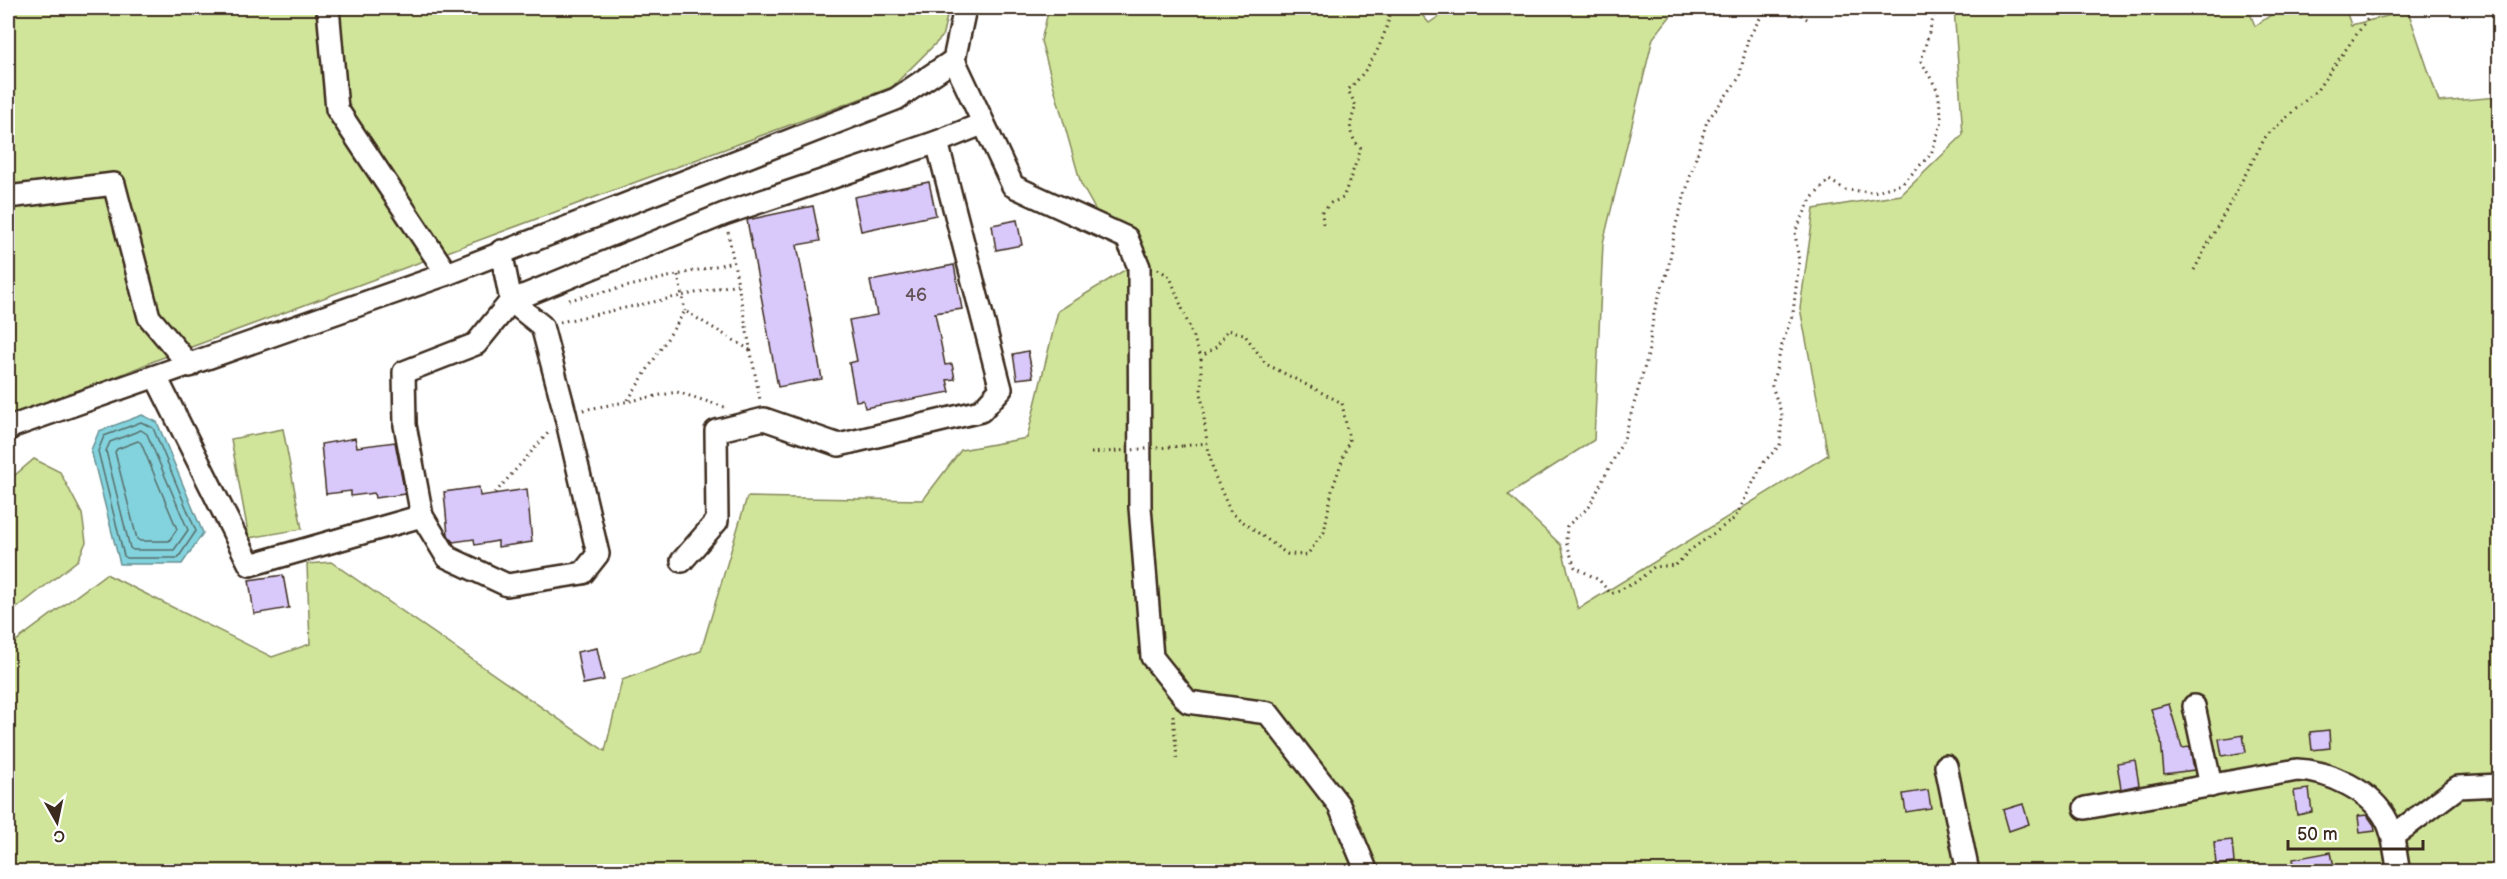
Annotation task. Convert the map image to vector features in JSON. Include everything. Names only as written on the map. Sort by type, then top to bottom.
[{"type":"street","points":[[328,8],[337,109],[447,274]]},
{"type":"street","points":[[965,8],[954,60],[1013,186],[1127,238],[1139,267],[1140,507],[1152,657],[1188,702],[1268,713],[1339,805],[1367,872]]},
{"type":"street","points":[[8,430],[13,426],[190,366],[447,274],[501,251],[896,99],[954,60]]},
{"type":"street","points":[[501,251],[511,301],[542,326],[565,413],[597,554],[583,573],[507,585],[447,557],[422,516],[405,425],[404,372],[476,344],[511,301],[724,214],[938,142],[982,124]]},
{"type":"street","points":[[682,561],[717,521],[716,430],[764,419],[839,445],[981,411],[1001,389],[938,142]]},
{"type":"street","points":[[8,197],[114,184],[149,317],[190,366]]},
{"type":"street","points":[[156,377],[250,565],[422,516]]},
{"type":"street","points":[[2194,706],[2211,786]]},
{"type":"street","points":[[1946,766],[1968,872]]},
{"type":"street","points":[[2085,808],[2297,770],[2315,771],[2341,781],[2371,800],[2387,820],[2393,836],[2396,871]]},
{"type":"street","points":[[2393,836],[2458,787],[2499,785]]},
{"type":"path","points":[[1323,224],[1322,212],[1331,203],[1343,198],[1361,149],[1351,137],[1351,122],[1356,106],[1348,90],[1366,71],[1384,39],[1392,8]]},
{"type":"path","points":[[1766,8],[1748,39],[1740,78],[1707,121],[1676,224],[1668,270],[1654,312],[1648,355],[1624,439],[1589,507],[1567,526],[1566,542],[1575,567],[1599,580],[1611,594],[1636,582],[1654,567],[1676,565],[1689,550],[1735,518],[1763,464],[1780,445],[1782,415],[1772,386],[1793,312],[1799,262],[1795,232],[1811,199],[1829,180],[1846,190],[1873,192],[1902,184],[1931,154],[1942,121],[1938,91],[1921,61],[1936,8]]},
{"type":"path","points":[[1791,8],[1810,21]]},
{"type":"path","points":[[2194,270],[2266,136],[2317,90],[2371,14],[2379,8]]},
{"type":"path","points":[[724,214],[764,419]]},
{"type":"path","points":[[561,302],[733,262]]},
{"type":"path","points":[[1156,268],[1170,277],[1201,357],[1207,443],[1214,474],[1231,513],[1287,554],[1306,555],[1324,532],[1332,490],[1349,440],[1342,403],[1266,364],[1244,334],[1228,330],[1216,347],[1201,357]]},
{"type":"path","points":[[628,400],[685,311],[678,275]]},
{"type":"path","points":[[542,326],[737,284]]},
{"type":"path","points":[[685,311],[750,350]]},
{"type":"path","points":[[495,493],[565,413],[676,392],[731,409]]},
{"type":"path","points":[[1091,453],[1207,443]]},
{"type":"path","points":[[1172,712],[1177,758]]},
{"type":"green space","points":[[8,8],[949,8],[942,37],[892,87],[159,359],[8,421]]},
{"type":"green space","points":[[1049,8],[1416,8],[1429,23],[1451,8],[1677,8],[1653,38],[1603,243],[1594,440],[1508,495],[1561,545],[1578,609],[1828,455],[1800,308],[1814,209],[1901,195],[1963,135],[1954,8],[2248,8],[2255,26],[2281,8],[2345,8],[2351,25],[2408,11],[2439,102],[2499,97],[2499,871],[8,871],[8,647],[106,574],[272,657],[310,644],[307,564],[331,562],[605,751],[622,680],[701,651],[747,497],[923,500],[961,450],[1027,438],[1058,311],[1128,268],[1081,184],[1041,41]]},
{"type":"green space","points":[[283,429],[302,529],[249,538],[231,439]]},
{"type":"green space","points":[[34,459],[60,472],[82,514],[86,542],[78,560],[8,615],[8,481]]},
{"type":"water","points":[[142,415],[157,422],[203,533],[182,564],[120,564],[91,450],[99,431]]},
{"type":"building","points":[[929,182],[936,215],[861,231],[854,197]]},
{"type":"building","points":[[813,206],[820,241],[797,245],[822,379],[778,387],[747,220]]},
{"type":"building","points":[[1017,220],[1022,245],[996,250],[992,225]]},
{"type":"building","points":[[954,265],[962,309],[935,313],[945,365],[952,364],[955,379],[947,380],[950,392],[865,408],[863,400],[856,401],[849,363],[857,361],[849,320],[877,315],[870,281]]},
{"type":"building","points":[[1028,351],[1033,377],[1017,379],[1013,354]]},
{"type":"building","points":[[355,438],[357,447],[395,442],[405,494],[375,498],[374,493],[351,496],[351,491],[326,494],[321,444]]},
{"type":"building","points":[[479,487],[480,496],[527,489],[532,542],[498,547],[498,541],[475,545],[474,539],[453,542],[448,535],[444,492]]},
{"type":"building","points":[[283,575],[289,608],[254,614],[249,580]]},
{"type":"building","points":[[597,648],[604,680],[583,684],[577,652]]},
{"type":"building","points":[[2169,704],[2182,748],[2190,747],[2194,770],[2164,774],[2161,740],[2151,709]]},
{"type":"building","points":[[2329,730],[2330,748],[2312,750],[2310,732]]},
{"type":"building","points":[[2243,735],[2246,752],[2222,756],[2219,739]]},
{"type":"building","points":[[2135,760],[2139,785],[2121,789],[2117,763]]},
{"type":"building","points":[[2309,789],[2312,812],[2297,815],[2294,791]]},
{"type":"building","points":[[1928,790],[1931,808],[1906,812],[1903,794]]},
{"type":"building","points":[[2023,804],[2029,824],[2009,831],[2003,810]]},
{"type":"building","points":[[2367,815],[2375,831],[2360,833],[2358,816]]},
{"type":"building","points":[[2232,840],[2234,863],[2216,865],[2214,842]]},
{"type":"building","points":[[2331,852],[2335,872],[2295,872],[2293,859]]}]
